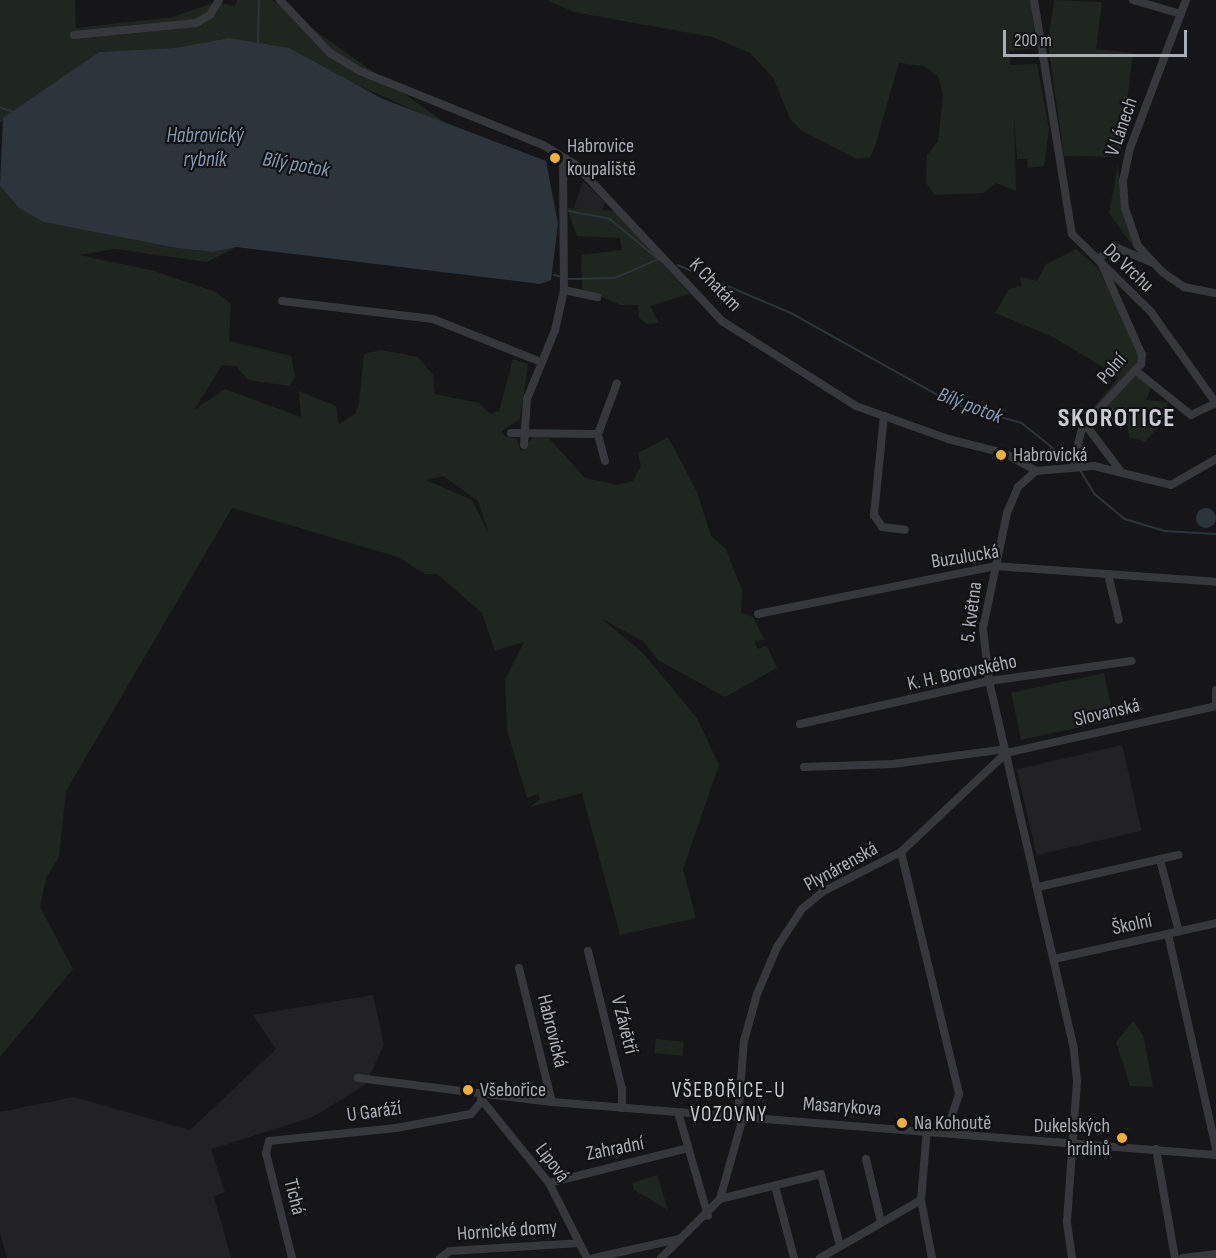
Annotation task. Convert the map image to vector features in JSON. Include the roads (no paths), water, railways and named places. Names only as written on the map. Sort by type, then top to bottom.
[{"type":"street","points":[[74,35],[196,23],[210,15],[219,0]]},
{"type":"street","name":"K Chatám","points":[[280,0],[330,53],[362,72],[543,145],[576,165],[722,321],[856,406],[1004,453],[1036,471]]},
{"type":"street","name":"Do Vrchu","points":[[1034,0],[1072,234],[1101,266],[1150,312],[1216,403]]},
{"type":"street","points":[[1133,0],[1181,14]]},
{"type":"street","name":"V Lánech","points":[[1154,264],[1132,232],[1122,182],[1130,148],[1186,0]]},
{"type":"street","points":[[524,445],[527,399],[564,290],[563,158]]},
{"type":"street","name":"V Lánech","points":[[1101,266],[1099,258],[1115,247],[1154,264],[1184,287],[1216,293]]},
{"type":"street","name":"Polní","points":[[1075,465],[1075,455],[1085,424],[1135,370],[1142,346],[1101,266]]},
{"type":"street","points":[[564,290],[597,297]]},
{"type":"street","points":[[282,301],[433,319],[541,362]]},
{"type":"street","points":[[1135,370],[1191,415],[1216,403]]},
{"type":"street","points":[[605,461],[598,434],[617,383]]},
{"type":"street","points":[[885,416],[874,515],[882,527],[904,530]]},
{"type":"street","points":[[1085,424],[1122,473]]},
{"type":"street","points":[[511,434],[598,434]]},
{"type":"street","points":[[1036,471],[1075,465],[1171,485],[1216,459]]},
{"type":"street","name":"5. května","points":[[1006,753],[989,681],[982,636],[995,566],[1012,500],[1036,471]]},
{"type":"street","name":"Buzulucká","points":[[758,614],[995,566],[1216,582]]},
{"type":"street","points":[[1108,574],[1119,620]]},
{"type":"street","name":"K. H. Borovského","points":[[800,724],[989,681],[1132,661]]},
{"type":"street","points":[[1216,690],[1216,705]]},
{"type":"street","name":"Slovanská","points":[[1006,753],[1216,705]]},
{"type":"street","points":[[804,767],[1006,753],[1054,959],[1076,1070],[1074,1142],[1067,1221],[1072,1258]]},
{"type":"street","name":"Plynárenská","points":[[661,1258],[708,1216],[720,1199],[740,1117],[744,1041],[764,975],[794,920],[822,892],[901,852],[1006,753]]},
{"type":"street","points":[[901,852],[959,1094],[948,1131]]},
{"type":"street","points":[[1038,887],[1178,855]]},
{"type":"street","points":[[1160,860],[1179,932]]},
{"type":"street","name":"Školní","points":[[1054,959],[1216,923]]},
{"type":"street","points":[[1168,934],[1216,1149]]},
{"type":"street","name":"V Závětří","points":[[588,951],[622,1089],[622,1108]]},
{"type":"street","name":"Habrovická","points":[[519,968],[552,1102]]},
{"type":"street","name":"Masarykova","points":[[358,1078],[481,1099],[552,1102],[948,1131],[1216,1155]]},
{"type":"street","name":"U Garáží","points":[[267,1143],[461,1115],[481,1099]]},
{"type":"street","name":"Lipová","points":[[481,1099],[549,1183],[586,1258]]},
{"type":"street","points":[[678,1112],[708,1216]]},
{"type":"street","points":[[927,1130],[921,1200],[932,1258]]},
{"type":"street","name":"Tichá","points":[[267,1143],[292,1258]]},
{"type":"street","name":"Zahradní","points":[[549,1183],[688,1148]]},
{"type":"street","points":[[1156,1149],[1175,1258]]},
{"type":"street","points":[[866,1159],[881,1222]]},
{"type":"street","points":[[720,1199],[821,1174],[840,1246]]},
{"type":"street","points":[[775,1186],[794,1258]]},
{"type":"street","points":[[820,1258],[921,1200]]},
{"type":"street","name":"Plynárenská","points":[[594,1258],[681,1238]]},
{"type":"street","name":"Hornické domy","points":[[440,1258],[450,1251],[579,1243]]},
{"type":"street","points":[[1183,1258],[1216,1254]]},
{"type":"water","name":"Habrovický rybník","points":[[229,38],[289,48],[383,99],[546,161],[558,224],[551,280],[540,284],[236,247],[213,252],[177,248],[43,222],[19,208],[0,186],[3,118],[99,52],[175,48]]},
{"type":"water","points":[[1206,508],[1213,511],[1216,518],[1213,525],[1206,528],[1199,525],[1196,518],[1199,511]]},
{"type":"waterway","points":[[258,44],[259,0]]},
{"type":"waterway","name":"Bílý potok","points":[[0,107],[13,112]]},
{"type":"waterway","name":"Bílý potok","points":[[569,211],[610,219],[660,260]]},
{"type":"waterway","points":[[569,279],[615,278],[657,260]]},
{"type":"waterway","name":"Bílý potok","points":[[678,265],[791,313],[954,404],[1022,423],[1073,464]]},
{"type":"waterway","points":[[554,275],[559,276]]},
{"type":"waterway","name":"Bílý potok","points":[[1081,471],[1095,494],[1125,519],[1165,531],[1216,534]]},
{"type":"place","name":"Habrovice koupaliště","points":[[555,158]]},
{"type":"place","name":"Habrovická","points":[[1001,455]]},
{"type":"place","name":"Všebořice","points":[[468,1090]]},
{"type":"place","name":"Na Kohoutě","points":[[902,1123]]},
{"type":"place","name":"Dukelských hrdinů","points":[[1122,1138]]},
{"type":"district","name":"SKOROTICE","points":[[1117,419]]},
{"type":"district","name":"VŠEBOŘICE-U VOZOVNY","points":[[729,1103]]}]
